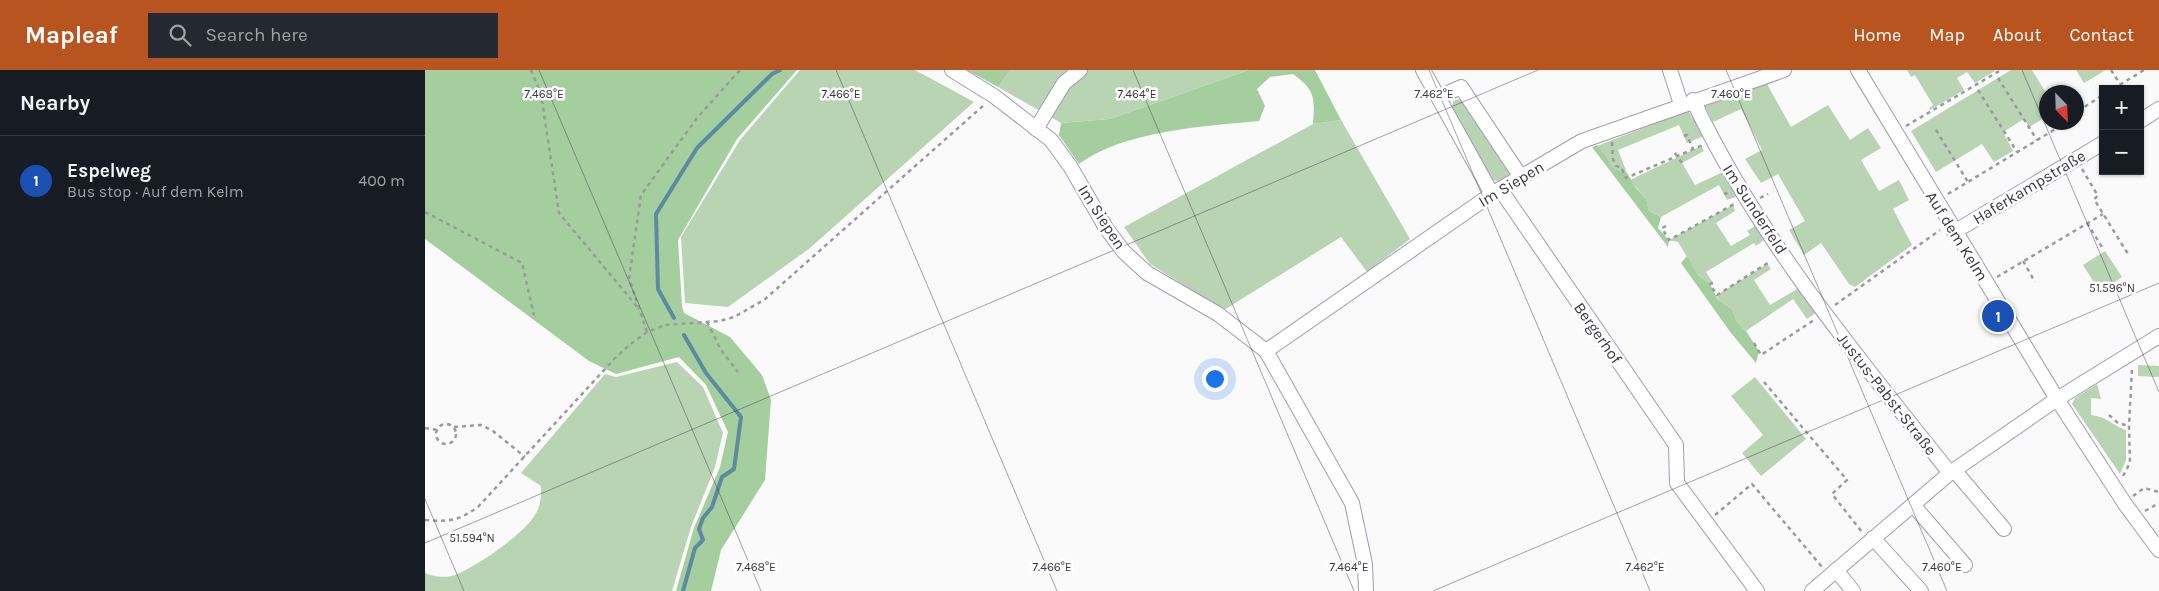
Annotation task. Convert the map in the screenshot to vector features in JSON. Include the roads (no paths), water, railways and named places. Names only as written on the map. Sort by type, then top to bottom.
[{"type":"street","name":"Im Siepen","points":[[952,70],[994,96],[1051,140],[1070,166],[1106,228],[1124,252],[1147,273],[1219,314],[1266,351],[1352,503],[1365,564],[1366,591]]},
{"type":"street","points":[[1036,129],[1064,83],[1080,70]]},
{"type":"street","name":"Bergerhof","points":[[1423,70],[1496,192],[1676,445],[1677,483],[1757,591]]},
{"type":"street","name":"Im Sunderfeld","points":[[1670,70],[1687,102],[1713,141],[1745,197],[1783,254],[1818,317]]},
{"type":"street","name":"Im Siepen","points":[[1266,351],[1496,192],[1582,141],[1687,102],[1783,70]]},
{"type":"street","name":"Auf dem Kelm","points":[[1857,70],[2057,400],[2123,502],[2159,550]]},
{"type":"street","points":[[1439,97],[1461,87],[1521,177]]},
{"type":"street","points":[[2144,119],[2159,110]]},
{"type":"street","name":"Haferkampstraße","points":[[1952,227],[2099,145]]},
{"type":"street","name":"Justus-Pabst-Straße","points":[[1818,317],[2004,529]]},
{"type":"street","points":[[1812,591],[1871,539],[1953,472],[2057,400],[2159,336]]},
{"type":"street","points":[[1913,505],[1965,565]]},
{"type":"street","points":[[1871,539],[1921,591]]},
{"type":"street","points":[[1833,573],[1853,591]]},
{"type":"waterway","points":[[674,318],[658,289],[656,214],[697,148],[772,74],[780,70]]},
{"type":"waterway","points":[[683,591],[695,548],[703,540],[699,529],[703,518],[712,507],[722,477],[734,469],[741,417],[706,373],[684,335]]},
{"type":"place","name":"Espelweg","points":[[1998,316]]}]
